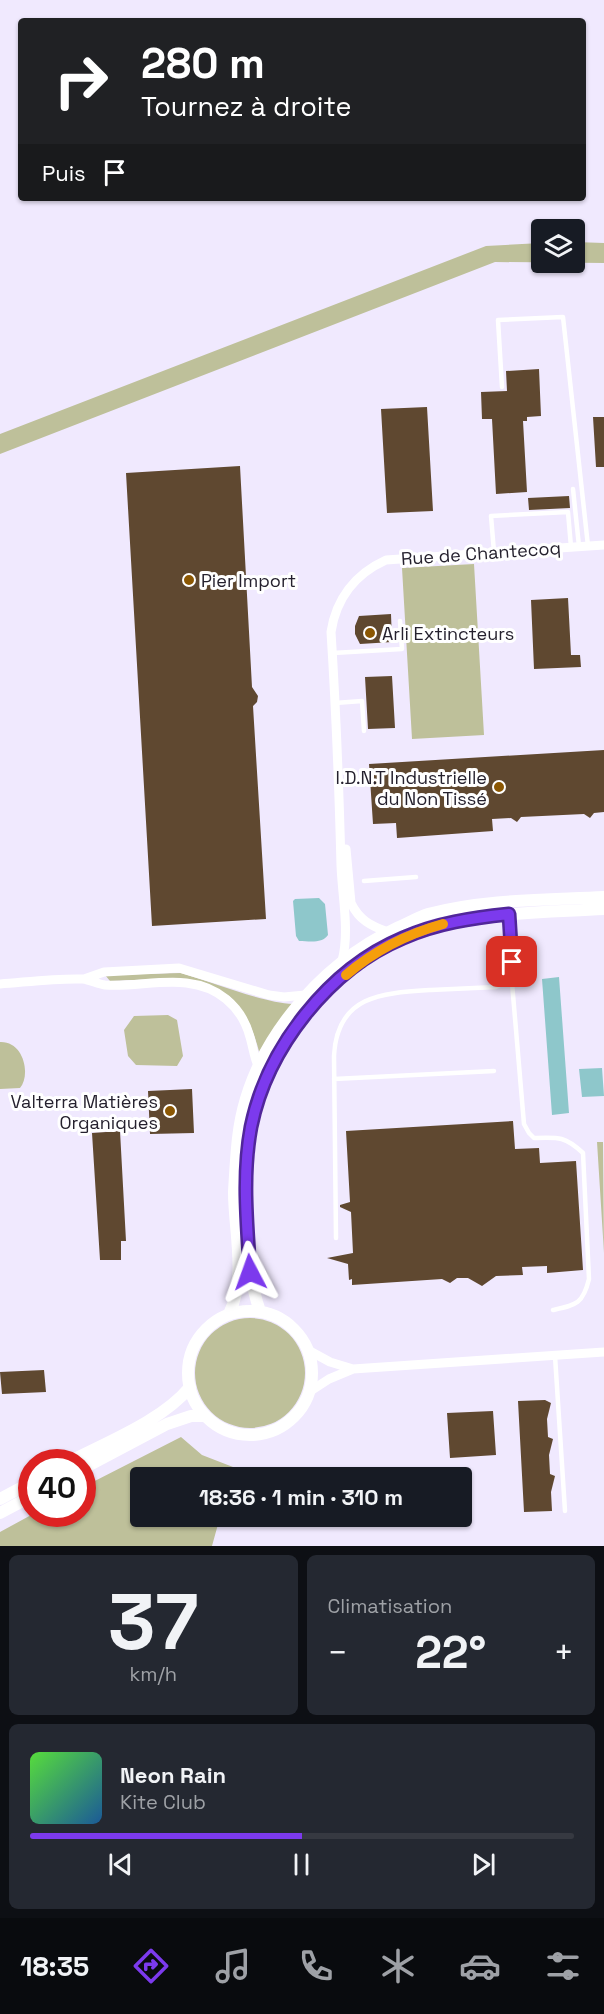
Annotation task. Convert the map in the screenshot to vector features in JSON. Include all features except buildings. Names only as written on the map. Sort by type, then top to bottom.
[{"type":"street","name":"Rue de Chantecoq","points":[[342,961],[345,939],[331,632],[337,608],[354,582],[377,564],[386,560],[604,546]]},
{"type":"street","points":[[341,823],[348,864],[351,903],[362,920],[388,932]]},
{"type":"street","points":[[229,1314],[234,1304],[238,1285],[234,1193],[238,1137],[247,1101],[259,1068],[273,1040],[305,995],[342,961],[388,932],[426,915],[465,906],[604,897]]},
{"type":"street","points":[[260,1311],[253,1292],[250,1272],[245,1197],[248,1147],[257,1104],[271,1068],[297,1023],[330,988],[351,970],[401,938],[466,918],[604,909]]},
{"type":"street","points":[[0,984],[84,979],[104,972],[179,968],[269,995],[284,998],[305,995]]},
{"type":"street","points":[[84,979],[104,985],[177,982],[212,989],[226,999],[244,1021],[259,1068]]},
{"type":"street","points":[[244,1310],[260,1311],[280,1318],[297,1331],[308,1350],[312,1371],[309,1392],[299,1411],[284,1425],[264,1434],[243,1435],[222,1429],[205,1416],[195,1403],[189,1387],[188,1369],[191,1351],[200,1335],[213,1322],[244,1310]]},
{"type":"street","points":[[308,1350],[330,1362],[353,1369]]},
{"type":"street","points":[[309,1392],[329,1378],[353,1369],[604,1352]]},
{"type":"street","points":[[94,1449],[162,1413],[182,1397],[189,1387]]},
{"type":"street","points":[[96,1462],[167,1424],[191,1416],[205,1416]]},
{"type":"street","points":[[0,1499],[18,1489]]},
{"type":"street","points":[[0,1513],[18,1503]]},
{"type":"lane","points":[[502,387],[498,320],[563,317],[579,547]]},
{"type":"lane","points":[[573,489],[579,547]]},
{"type":"lane","points":[[494,552],[492,516],[568,512],[579,547]]},
{"type":"lane","points":[[333,653],[402,649],[400,621]]},
{"type":"lane","points":[[335,703],[362,701],[364,731]]},
{"type":"lane","points":[[364,881],[416,877]]},
{"type":"lane","points":[[509,914],[511,971],[524,1124],[534,1138],[561,1137],[571,1142],[583,1153],[589,1279],[586,1292],[574,1306],[553,1310]]},
{"type":"lane","points":[[336,1239],[334,1078],[335,1041],[340,1027],[353,1008],[372,998],[390,993],[496,987],[507,980],[511,971]]},
{"type":"lane","points":[[334,1078],[494,1071]]},
{"type":"lane","points":[[555,1356],[565,1511]]},
{"type":"shaded area","points":[[585,242],[604,243],[604,263],[585,263]]},
{"type":"shaded area","points":[[531,244],[531,262],[495,262],[0,454],[0,434],[486,246]]},
{"type":"shaded area","points":[[474,564],[484,735],[412,739],[402,568]]},
{"type":"shaded area","points":[[319,898],[325,904],[328,935],[319,941],[299,941],[296,936],[293,901]]},
{"type":"shaded area","points":[[181,973],[253,996],[293,1004],[260,1055],[249,1023],[241,1009],[229,996],[156,979],[110,981],[105,975]]},
{"type":"shaded area","points":[[559,977],[569,1113],[552,1115],[542,979]]},
{"type":"shaded area","points":[[168,1015],[177,1020],[183,1056],[177,1066],[136,1065],[128,1056],[124,1030],[134,1016]]},
{"type":"shaded area","points":[[0,1042],[8,1043],[20,1053],[25,1075],[20,1088],[0,1089]]},
{"type":"shaded area","points":[[602,1068],[604,1096],[582,1097],[579,1069]]},
{"type":"shaded area","points":[[597,1142],[603,1142],[604,1253]]},
{"type":"shaded area","points":[[250,1318],[271,1322],[289,1334],[301,1352],[305,1373],[301,1394],[289,1412],[271,1424],[250,1428],[229,1424],[211,1412],[199,1394],[195,1373],[199,1352],[211,1334],[229,1322]]},
{"type":"shaded area","points":[[181,1437],[202,1455],[233,1467],[130,1467],[130,1527],[217,1527],[212,1546],[0,1546],[0,1532],[18,1522],[18,1527],[96,1527],[96,1480]]},
{"type":"slow traffic","points":[[346,975],[358,964],[401,938],[443,924]]},
{"type":"place","name":"Pier Import","points":[[189,580]]},
{"type":"place","name":"Arli Extincteurs","points":[[370,633]]},
{"type":"place","name":"I.D.N.T Industrielle du Non Tissé","points":[[499,787]]},
{"type":"place","name":"Valterra Matières Organiques","points":[[170,1111]]},
{"type":"route","points":[[250,1272],[245,1197],[251,1126],[271,1068],[297,1023],[316,1001],[358,964],[401,938],[433,927],[466,918],[509,914],[512,962]]}]
